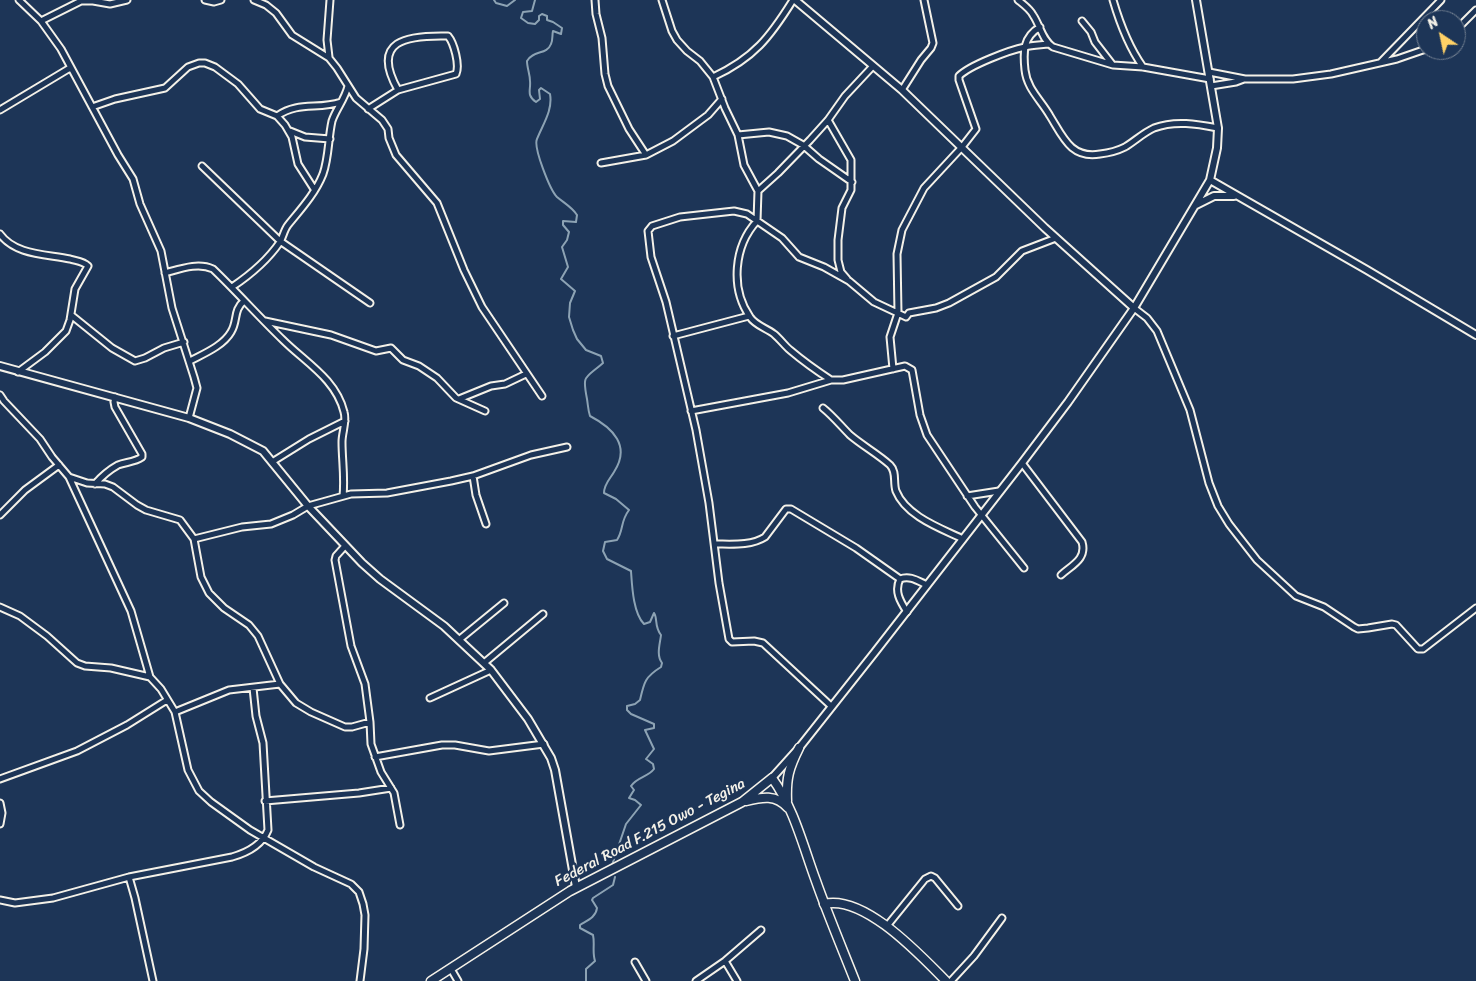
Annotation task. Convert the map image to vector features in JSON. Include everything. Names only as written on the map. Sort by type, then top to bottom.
[{"type":"main road","points":[[789,808],[786,781],[788,771],[799,748]]},
{"type":"main road","points":[[772,778],[781,790],[789,808],[824,904],[856,981]]},
{"type":"main road","name":"Federal Road F.215 Owo - Tegina","points":[[431,981],[576,887],[742,802],[772,778]]},
{"type":"main road","points":[[742,802],[771,797],[789,808]]},
{"type":"main road","points":[[824,904],[838,903],[855,907],[888,926],[946,981]]},
{"type":"street","points":[[19,0],[42,21],[61,49],[133,179],[140,204],[161,251],[172,308],[197,388],[189,418]]},
{"type":"street","points":[[42,21],[81,1],[110,4],[127,0]]},
{"type":"street","points":[[205,0],[214,2],[221,0]]},
{"type":"street","points":[[254,0],[267,3],[292,35],[329,58],[356,98],[382,120],[388,129],[389,138],[396,155],[437,202],[474,293],[482,307],[542,396]]},
{"type":"street","points":[[329,58],[327,40],[330,0]]},
{"type":"street","points":[[595,0],[608,86],[629,129],[646,155]]},
{"type":"street","points":[[662,0],[672,31],[677,40],[686,51],[700,61],[713,77],[738,135],[744,165],[758,191],[757,221],[743,242],[738,261],[738,286],[749,316],[831,380]]},
{"type":"street","points":[[713,77],[738,64],[754,52],[766,40],[794,0],[902,90],[1056,238],[1147,318],[1157,331],[1190,410],[1209,483],[1223,515],[1257,560],[1281,583],[1296,596],[1324,607],[1358,628],[1396,625],[1418,649],[1424,649],[1476,608]]},
{"type":"street","points":[[902,90],[933,43],[924,0]]},
{"type":"street","points":[[1018,0],[1032,13],[1049,44],[1053,47],[1113,65],[1143,67],[1211,83],[1236,82],[1245,78]]},
{"type":"street","points":[[1114,0],[1130,47],[1143,67]]},
{"type":"street","points":[[772,778],[799,748],[928,586],[1068,402],[1134,308],[1210,180],[1217,148],[1218,128],[1196,0]]},
{"type":"street","points":[[1381,63],[1440,0]]},
{"type":"street","points":[[1466,20],[1476,10]]},
{"type":"street","points":[[1082,21],[1102,53],[1113,65]]},
{"type":"street","points":[[1040,27],[1032,31],[1026,46],[1024,60],[1028,85],[1072,149],[1084,155],[1116,151],[1150,131],[1169,125],[1195,124],[1218,128]]},
{"type":"street","points":[[368,109],[398,90],[456,74],[458,70],[456,59],[451,39],[448,36],[406,38],[396,44],[387,60],[388,69],[398,90]]},
{"type":"street","points":[[893,369],[890,337],[898,313],[897,254],[902,230],[924,188],[962,147],[976,128],[959,80],[960,76],[974,66],[1026,46],[1049,44]]},
{"type":"street","points":[[1209,72],[1245,78],[1293,79],[1331,74],[1397,60],[1416,53]]},
{"type":"street","points":[[92,107],[116,99],[165,88],[188,67],[199,63],[206,63],[243,88],[260,109],[277,116],[289,131],[298,164],[314,190]]},
{"type":"street","points":[[758,191],[778,173],[828,120],[845,96],[873,66]]},
{"type":"street","points":[[0,110],[70,68]]},
{"type":"street","points":[[232,287],[258,267],[280,241],[286,228],[301,211],[314,190],[323,173],[334,117],[348,86]]},
{"type":"street","points":[[601,163],[646,155],[673,141],[703,120],[722,99]]},
{"type":"street","points":[[277,116],[292,108],[327,106],[342,102]]},
{"type":"street","points":[[828,120],[851,160],[852,182],[848,199],[842,208],[838,240],[838,260],[841,272],[874,302],[906,317],[908,313],[936,308],[949,303],[996,277],[1022,251],[1056,238]]},
{"type":"street","points":[[289,131],[305,137],[330,139]]},
{"type":"street","points":[[738,135],[759,132],[779,134],[795,140],[852,182]]},
{"type":"street","points":[[202,166],[258,222],[280,241],[370,303]]},
{"type":"street","points":[[1210,180],[1368,270],[1476,335]]},
{"type":"street","points":[[1193,207],[1214,196],[1226,195],[1237,197]]},
{"type":"street","points":[[831,706],[763,643],[754,641],[732,642],[729,639],[719,583],[704,473],[666,302],[651,257],[648,231],[652,226],[680,217],[740,212],[782,238],[799,258],[824,267],[849,281]]},
{"type":"street","points":[[0,234],[2,241],[19,250],[88,266],[75,289],[71,315],[66,331],[56,343],[18,372]]},
{"type":"street","points":[[165,273],[206,266],[213,269],[285,342],[331,385],[339,397],[345,421],[342,443],[343,496]]},
{"type":"street","points":[[190,361],[228,337],[233,330],[237,309],[244,301]]},
{"type":"street","points":[[71,315],[112,348],[135,361],[164,348],[184,342]]},
{"type":"street","points":[[673,336],[749,316]]},
{"type":"street","points":[[265,320],[332,335],[376,351],[391,348],[403,360],[419,366],[436,378],[454,396],[486,411]]},
{"type":"street","points":[[0,366],[189,418],[254,445],[262,451],[308,506],[345,546],[380,579],[460,639],[491,670],[528,719],[544,744],[555,770],[576,887]]},
{"type":"street","points":[[690,411],[788,393],[831,380],[843,380],[905,366],[912,370],[923,426],[927,435],[981,515],[1024,568]]},
{"type":"street","points":[[459,399],[490,386],[505,384],[526,374]]},
{"type":"street","points":[[0,395],[40,439],[69,477],[131,611],[150,678],[160,689],[175,712],[188,770],[198,791],[237,822],[314,866],[351,884],[359,892],[364,904],[365,922],[360,981]]},
{"type":"street","points":[[95,484],[108,471],[142,457],[115,407],[115,397]]},
{"type":"street","points":[[823,408],[850,435],[891,466],[894,473],[896,491],[908,508],[963,539]]},
{"type":"street","points":[[272,462],[309,439],[345,421]]},
{"type":"street","points":[[194,539],[242,527],[271,524],[293,515],[308,506],[351,494],[387,493],[473,476],[531,455],[567,447]]},
{"type":"street","points":[[1022,463],[1082,542],[1084,550],[1082,557],[1061,575]]},
{"type":"street","points":[[0,515],[24,490],[59,465]]},
{"type":"street","points":[[473,476],[476,495],[486,524]]},
{"type":"street","points":[[69,477],[87,483],[105,484],[113,487],[137,506],[180,520],[194,539],[204,585],[209,593],[224,608],[249,625],[258,636],[280,684],[296,703],[310,712],[340,725],[352,728],[370,722]]},
{"type":"street","points":[[968,496],[999,491]]},
{"type":"street","points":[[714,544],[741,544],[761,540],[786,509],[791,509],[856,548],[900,578]]},
{"type":"street","points":[[345,546],[335,560],[351,646],[365,684],[371,744],[381,772],[396,799],[400,825]]},
{"type":"street","points":[[907,612],[898,595],[897,585],[900,578],[906,576],[914,578],[928,586]]},
{"type":"street","points":[[460,639],[504,603]]},
{"type":"street","points":[[0,607],[20,616],[47,636],[77,663],[85,666],[111,668],[150,678]]},
{"type":"street","points":[[484,663],[543,614]]},
{"type":"street","points":[[430,698],[491,670]]},
{"type":"street","points":[[175,712],[229,690],[280,684]]},
{"type":"street","points":[[0,899],[15,903],[53,898],[129,877],[246,853],[263,838],[268,830],[264,743],[256,718],[253,688]]},
{"type":"street","points":[[0,779],[77,751],[127,725],[167,700]]},
{"type":"street","points":[[375,758],[442,745],[455,745],[489,751],[544,744]]},
{"type":"street","points":[[266,801],[359,793],[391,788]]},
{"type":"street","points":[[0,803],[2,813],[0,824]]},
{"type":"street","points":[[888,926],[925,879],[931,876],[936,878],[958,906]]},
{"type":"street","points":[[129,877],[136,898],[153,981]]},
{"type":"street","points":[[951,981],[974,956],[1002,918]]},
{"type":"street","points":[[696,981],[725,961],[761,930]]},
{"type":"street","points":[[725,961],[736,981]]},
{"type":"street","points":[[635,962],[646,981]]},
{"type":"street","points":[[451,969],[458,981]]},
{"type":"waterway","points":[[494,0],[496,3],[507,6],[515,0]]},
{"type":"waterway","points":[[535,0],[532,11],[523,12],[521,18],[528,23],[535,24],[542,14],[547,16],[547,20],[562,28],[561,34],[553,31],[552,41],[546,50],[533,55],[527,61],[531,97],[536,102],[540,99],[539,90],[541,88],[550,94],[551,100],[549,111],[537,139],[537,150],[554,193],[577,215],[576,222],[563,221],[563,225],[569,232],[567,240],[562,247],[568,267],[561,279],[575,291],[570,303],[569,317],[577,339],[586,350],[601,356],[603,363],[585,381],[590,416],[606,426],[617,439],[620,446],[619,463],[606,484],[604,493],[616,499],[629,510],[624,518],[617,540],[605,542],[603,551],[607,559],[631,571],[637,613],[644,624],[650,622],[654,613],[661,635],[659,646],[661,667],[646,681],[640,700],[635,704],[627,706],[627,710],[631,714],[654,724],[654,728],[645,730],[654,749],[646,759],[653,764],[654,769],[631,786],[634,790],[629,798],[641,805],[626,824],[612,865]]},
{"type":"waterway","points":[[586,981],[586,969],[595,961],[594,938],[593,935],[580,928],[580,925],[595,914],[597,908],[592,900],[593,898],[613,885],[615,877]]}]
